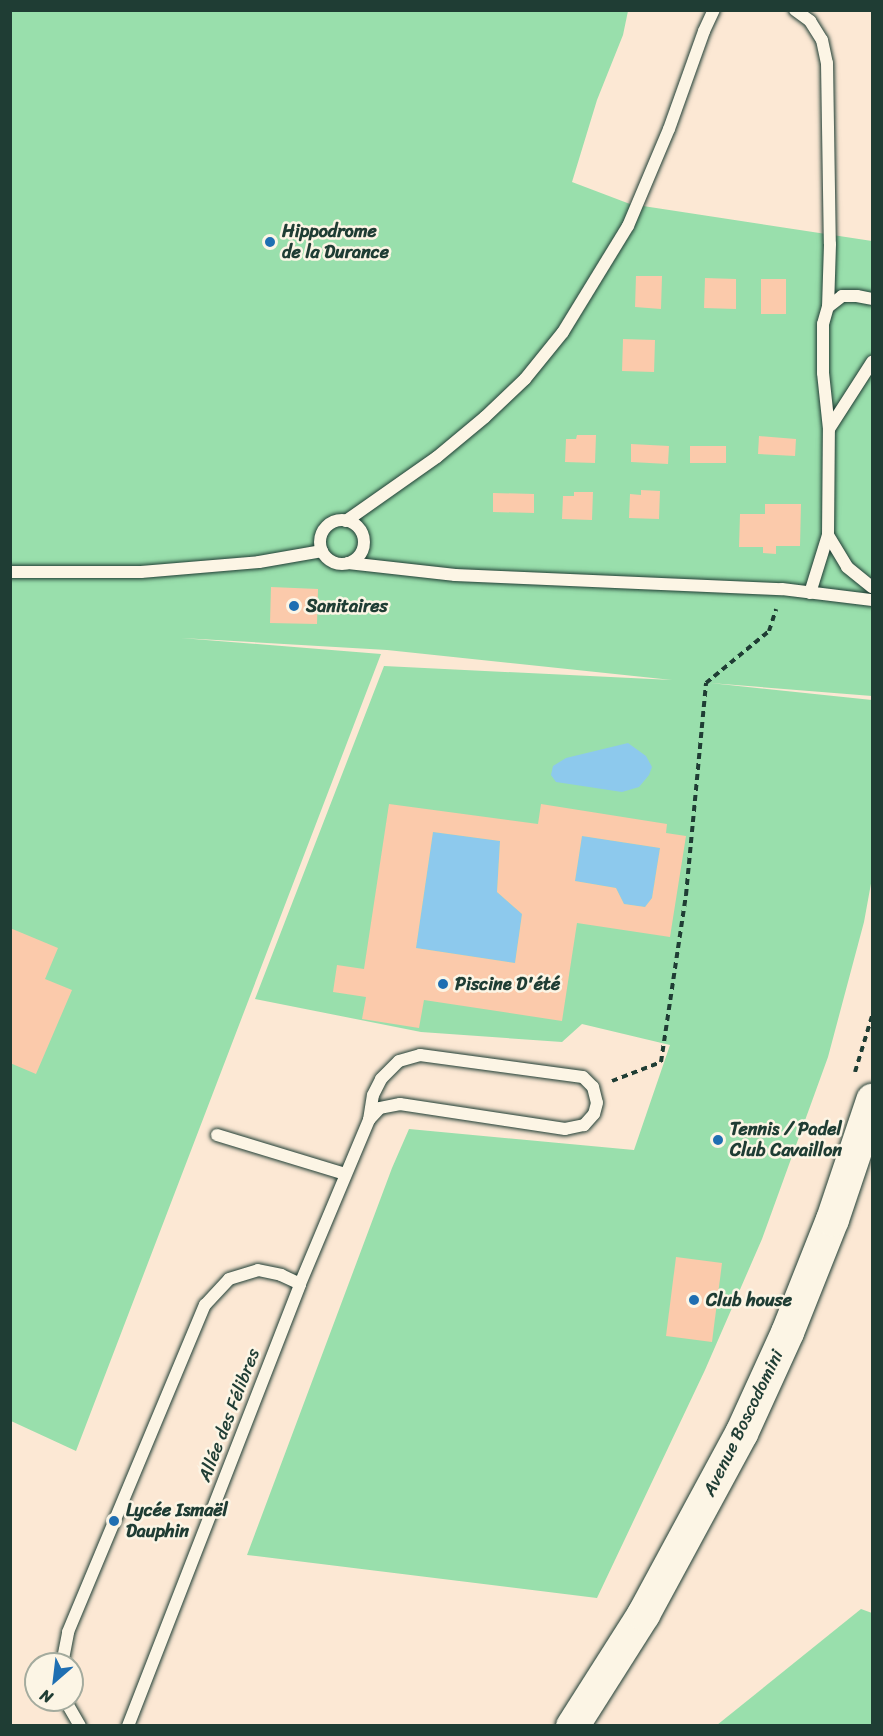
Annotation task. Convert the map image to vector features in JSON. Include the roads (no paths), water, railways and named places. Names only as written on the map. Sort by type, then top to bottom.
[{"type":"main road","name":"Avenue Boscodomini","points":[[572,1725],[644,1614],[741,1433],[787,1332],[832,1219],[863,1089]]},
{"type":"lane","points":[[346,521],[437,457],[485,417],[525,379],[563,332],[628,226],[669,129],[704,31],[714,10]]},
{"type":"lane","points":[[795,10],[810,21],[822,40],[827,63],[830,244],[828,307],[823,324],[823,373],[829,429],[828,535],[810,593]]},
{"type":"lane","points":[[828,307],[842,296],[873,299]]},
{"type":"lane","points":[[829,429],[873,362]]},
{"type":"lane","points":[[348,563],[359,556],[364,543],[360,530],[346,521],[336,521],[324,530],[321,536],[322,551],[333,562],[455,574],[782,588],[873,600]]},
{"type":"lane","points":[[828,535],[847,567],[873,587]]},
{"type":"lane","points":[[10,572],[141,572],[259,562],[322,551]]},
{"type":"lane","name":"Allée des Félibres","points":[[128,1725],[300,1284],[369,1120],[373,1095],[381,1079],[399,1061],[420,1056],[569,1073],[583,1077],[593,1087],[597,1103],[594,1114],[584,1125],[565,1129],[400,1104],[380,1108],[369,1120]]},
{"type":"lane","points":[[218,1135],[345,1174]]},
{"type":"lane","points":[[64,1652],[68,1632],[205,1305],[229,1279],[258,1270],[281,1275],[300,1284]]},
{"type":"lane","points":[[72,1712],[80,1725]]},
{"type":"water","points":[[628,743],[646,756],[652,767],[649,775],[639,787],[622,792],[556,782],[551,775],[553,766],[566,758]]},
{"type":"water","points":[[433,832],[500,841],[497,892],[522,914],[515,963],[416,948]]},
{"type":"water","points":[[582,836],[660,848],[652,898],[645,907],[624,904],[616,888],[575,881]]},
{"type":"place","name":"Hippodrome de la Durance","points":[[270,242]]},
{"type":"place","name":"Sanitaires","points":[[294,606]]},
{"type":"place","name":"Piscine D'été","points":[[443,984]]},
{"type":"place","name":"Tennis / Padel Club Cavaillon","points":[[718,1140]]},
{"type":"place","name":"Club house","points":[[694,1300]]},
{"type":"place","name":"Lycée Ismaël Dauphin","points":[[114,1521]]}]
